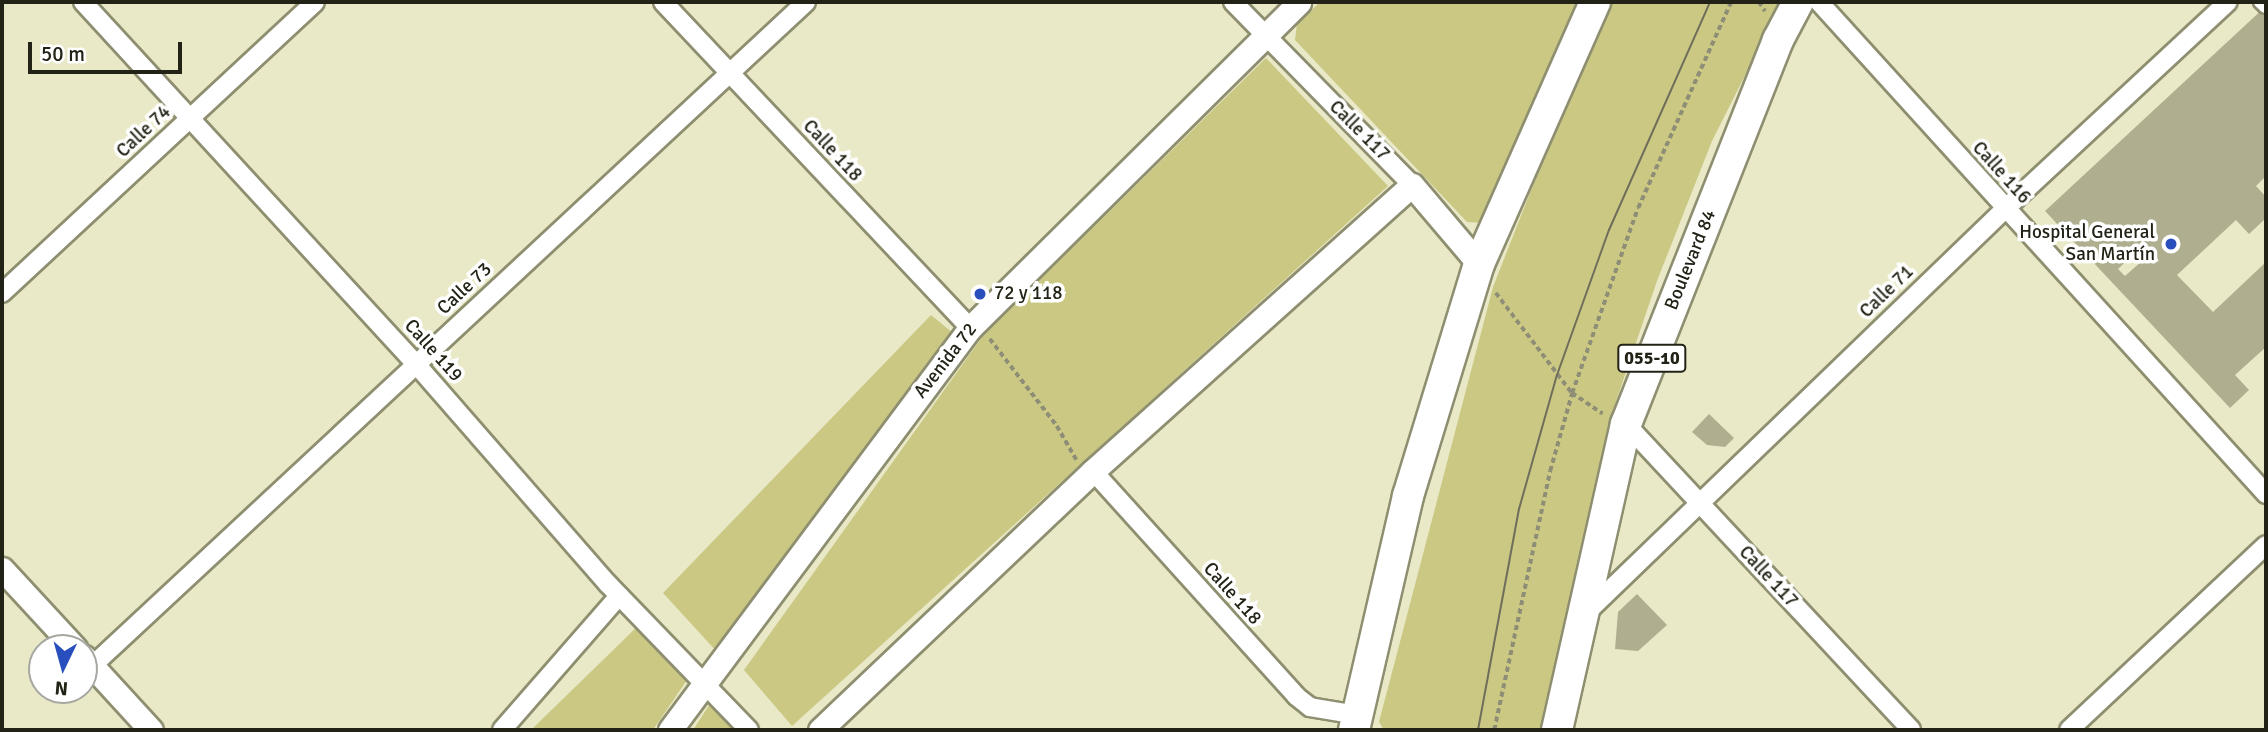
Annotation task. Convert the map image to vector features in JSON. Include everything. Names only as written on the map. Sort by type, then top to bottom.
[{"type":"highway","points":[[1355,726],[1408,496],[1479,264],[1595,2]]},
{"type":"highway","name":"Boulevard 84","points":[[1557,730],[1626,425],[1778,40],[1798,2]]},
{"type":"street","name":"Calle 119","points":[[83,2],[416,364],[620,596],[749,730]]},
{"type":"street","name":"Calle 74","points":[[2,293],[315,2]]},
{"type":"street","name":"Calle 118","points":[[663,2],[970,328]]},
{"type":"street","name":"Calle 73","points":[[98,653],[416,364],[806,2]]},
{"type":"street","name":"Calle 117","points":[[1233,2],[1412,186],[1479,264]]},
{"type":"street","name":"Avenida 72","points":[[670,730],[970,328],[1299,2]]},
{"type":"street","name":"Calle 116","points":[[1819,2],[2266,494]]},
{"type":"street","name":"Calle 71","points":[[1581,618],[2005,209],[2228,2]]},
{"type":"street","points":[[820,730],[1093,471],[1412,186]]},
{"type":"street","name":"Calle 117","points":[[1626,425],[1911,730]]},
{"type":"street","name":"Calle 118","points":[[1093,471],[1296,696],[1310,707],[1355,726]]},
{"type":"street","points":[[2069,730],[2266,545]]},
{"type":"street","points":[[2,569],[62,634]]},
{"type":"street","points":[[502,730],[620,596]]},
{"type":"street","points":[[98,673],[151,730]]},
{"type":"path","points":[[1494,730],[1550,471],[1572,393],[1637,208],[1731,2]]},
{"type":"path","points":[[1479,264],[1513,316],[1572,393],[1610,419],[1626,425]]},
{"type":"path","points":[[970,328],[985,333],[1057,426],[1077,461],[1093,471]]},
{"type":"shaded area","points":[[1320,2],[1584,2],[1484,223],[1467,222],[1295,40],[1297,24]]},
{"type":"shaded area","points":[[1613,2],[1782,2],[1712,141],[1657,281],[1610,419],[1543,730],[1384,730],[1379,722],[1493,287],[1572,86]]},
{"type":"shaded area","points":[[1266,58],[1388,186],[792,726],[744,670],[985,333]]},
{"type":"shaded area","points":[[931,315],[953,333],[718,653],[663,593]]},
{"type":"shaded area","points":[[642,622],[689,677],[653,730],[531,730]]},
{"type":"shaded area","points":[[715,696],[744,730],[693,730]]},
{"type":"building","name":"Hospital General San Martín","points":[[2266,6],[2266,176],[2256,186],[2266,197],[2266,218],[2249,234],[2236,220],[2177,275],[2213,312],[2266,262],[2266,347],[2235,375],[2249,390],[2230,408],[2045,211]],"holes":[[[2135,253],[2142,261],[2125,276],[2118,269]]]},
{"type":"building","points":[[1709,414],[1734,438],[1725,447],[1707,445],[1692,432]]},
{"type":"building","points":[[1637,594],[1667,625],[1638,651],[1615,649],[1618,612]]},
{"type":"tram line","points":[[1478,730],[1519,509],[1557,375],[1609,230],[1710,2]]},
{"type":"place","name":"Hospital General San Martín","points":[[2171,244]]},
{"type":"place","name":"72 y 118","points":[[980,294]]}]
